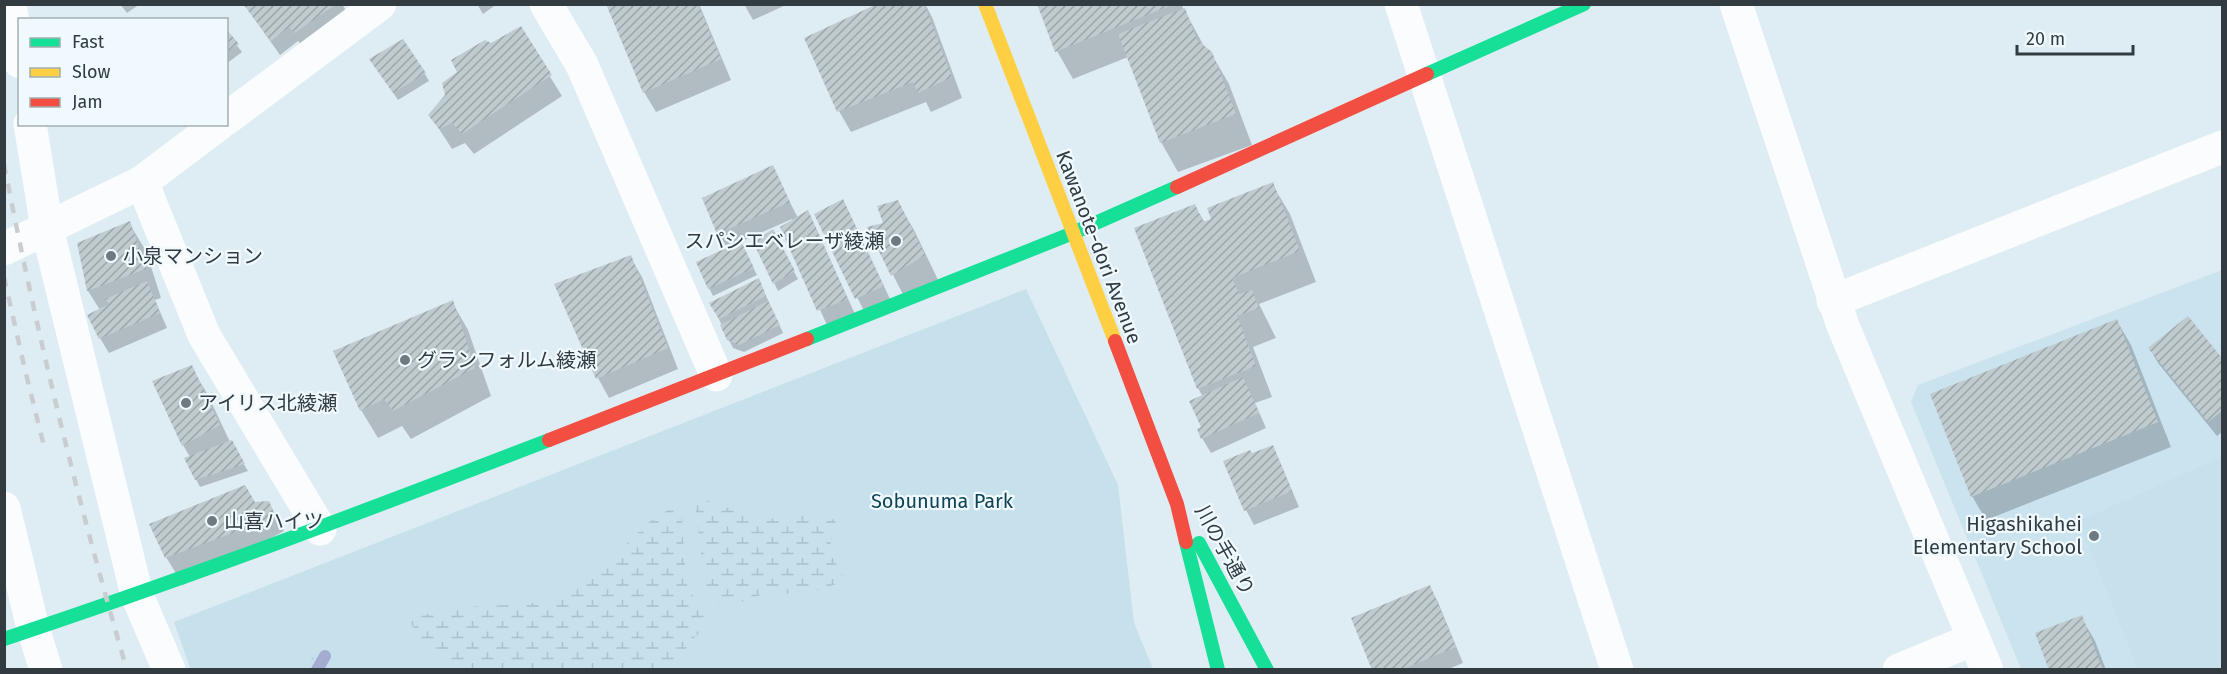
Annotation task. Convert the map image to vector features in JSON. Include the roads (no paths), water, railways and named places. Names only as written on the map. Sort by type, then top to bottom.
[{"type":"street","points":[[10,4],[18,50]]},
{"type":"street","points":[[228,118],[380,4]]},
{"type":"street","points":[[546,4],[582,65],[716,375]]},
{"type":"street","name":"Kawanote-dori Avenue","points":[[985,4],[1177,504]]},
{"type":"street","points":[[1401,4],[1617,669]]},
{"type":"street","points":[[19,633],[137,596],[320,529],[716,375],[1073,232],[1584,4]]},
{"type":"street","points":[[1736,4],[1833,301],[1987,669]]},
{"type":"street","points":[[30,126],[47,228],[137,596],[169,669]]},
{"type":"street","points":[[4,249],[142,182],[216,126]]},
{"type":"street","points":[[1833,301],[2223,147]]},
{"type":"street","points":[[142,182],[204,335],[320,529]]},
{"type":"street","name":"川の手通り","points":[[1177,504],[1218,669]]},
{"type":"street","name":"川の手通り","points":[[1177,504],[1267,669]]},
{"type":"street","points":[[4,508],[19,633],[46,669]]},
{"type":"street","points":[[1899,669],[1974,639]]},
{"type":"waterway","points":[[317,670],[325,656]]},
{"type":"railway","points":[[4,164],[30,292],[60,418],[127,670]]},
{"type":"railway","points":[[4,277],[45,450]]},
{"type":"place","name":"スパシエベレーザ綾瀬","points":[[896,241]]},
{"type":"place","name":"小泉マンション","points":[[111,256]]},
{"type":"place","name":"グランフォルム綾瀬","points":[[405,360]]},
{"type":"place","name":"アイリス北綾瀬","points":[[186,403]]},
{"type":"place","name":"山喜ハイツ","points":[[212,521]]},
{"type":"place","name":"Higashikahei Elementary School","points":[[2094,536]]},
{"type":"park label","name":"Sobunuma Park","points":[[942,501]]}]
